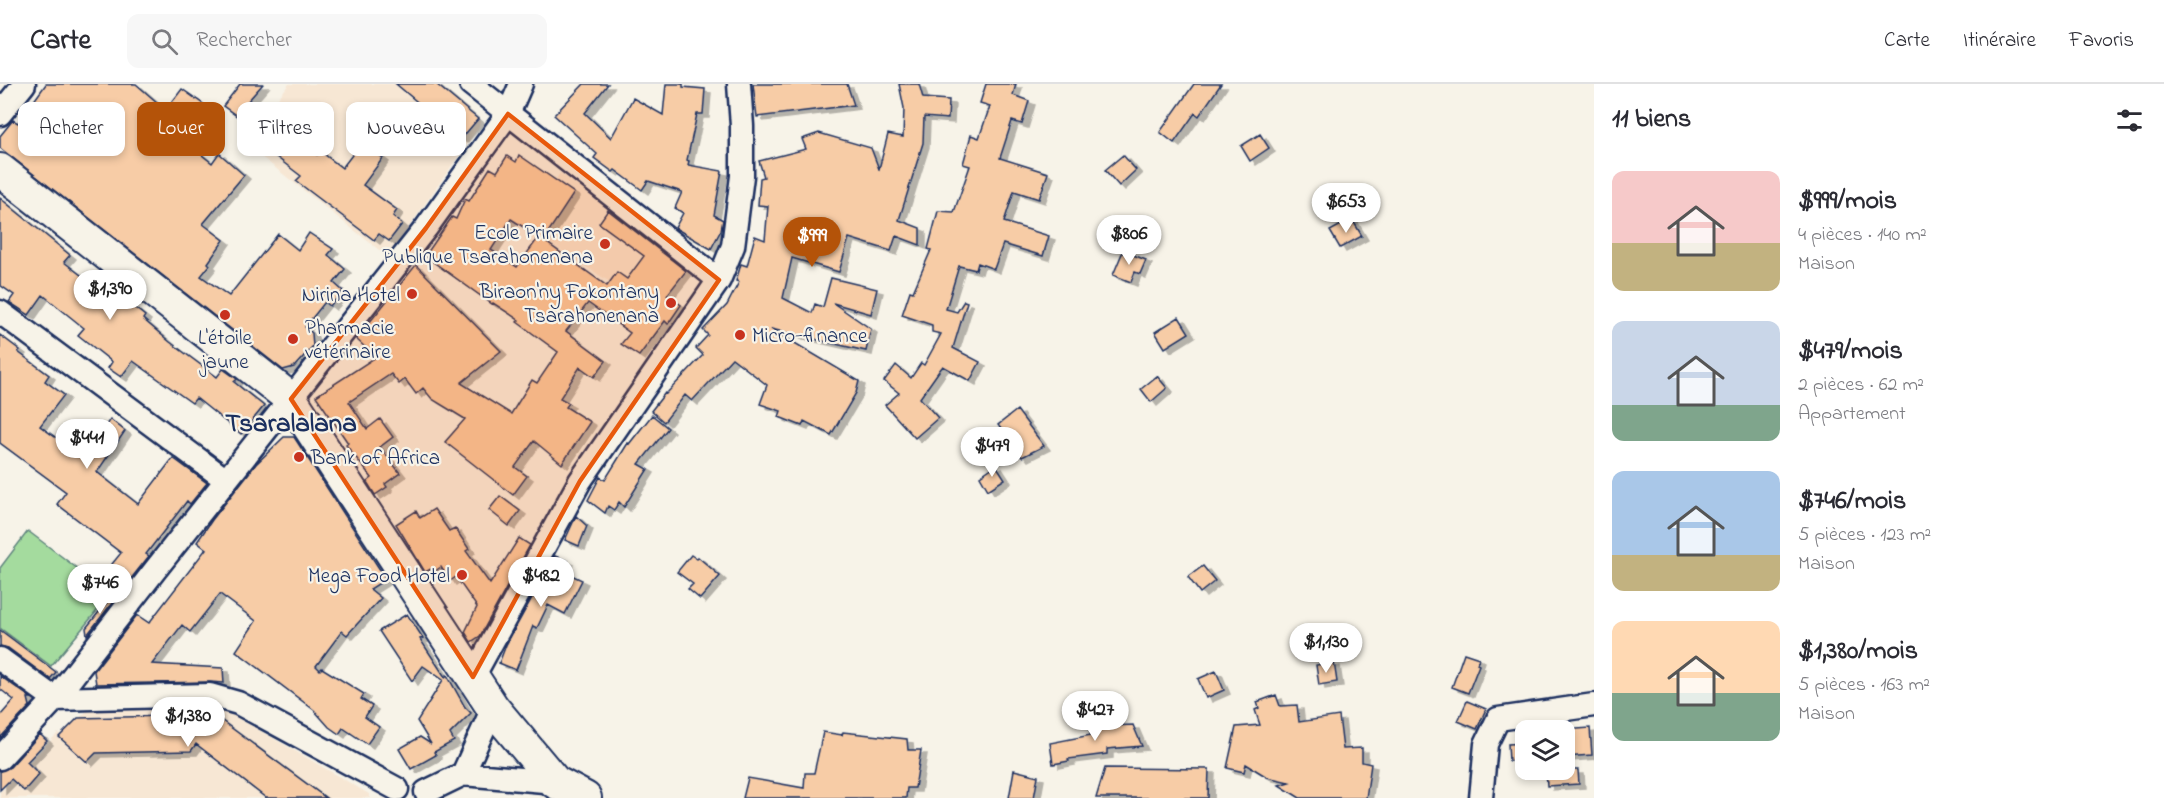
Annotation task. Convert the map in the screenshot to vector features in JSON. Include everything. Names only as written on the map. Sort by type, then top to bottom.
[{"type":"main road","points":[[0,170],[291,399],[493,708],[555,782],[585,798]]},
{"type":"street","points":[[0,114],[24,84]]},
{"type":"street","points":[[471,84],[718,280]]},
{"type":"street","points":[[0,758],[55,699],[426,228],[508,114],[521,84]]},
{"type":"street","points":[[473,676],[580,481],[718,280],[732,246],[742,176],[739,84]]},
{"type":"street","points":[[0,312],[226,480]]},
{"type":"street","points":[[0,659],[55,699],[210,695],[238,703],[396,794],[407,783],[418,784],[426,795],[463,774],[555,782]]},
{"type":"street","points":[[1481,798],[1486,744],[1498,719],[1594,705]]},
{"type":"street","points":[[463,774],[493,708]]},
{"type":"highlighted area","points":[[508,114],[719,280],[580,481],[473,677],[291,399],[426,228]]},
{"type":"shaded area","points":[[289,84],[438,84],[458,102],[346,102],[346,156],[459,156],[388,257],[260,156],[334,156],[334,102],[275,102]]},
{"type":"shaded area","points":[[466,109],[480,121],[479,127],[466,146]]},
{"type":"shaded area","name":"Ecole Primaire Publique Tsarahonenana","points":[[560,173],[675,256],[637,310],[610,282],[524,227]]},
{"type":"shaded area","points":[[218,706],[369,794],[370,798],[0,798],[0,792],[58,733],[61,735],[90,708]]},
{"type":"green space","points":[[28,531],[111,594],[51,666],[0,628],[0,568]]},
{"type":"building","points":[[46,84],[136,84],[157,102],[137,102],[137,156],[203,156],[212,163],[217,156],[222,156],[244,175],[203,224],[224,240],[201,276],[229,296],[278,234],[298,250],[309,233],[333,249],[328,255],[345,269],[334,283],[343,291],[330,306],[325,302],[305,327],[312,333],[313,346],[294,367],[283,370],[0,148],[0,136],[13,120],[18,123],[18,156],[125,156],[125,102],[33,102]]},
{"type":"building","points":[[240,84],[263,84],[249,102],[237,102],[237,116],[225,107],[225,103]]},
{"type":"building","points":[[396,84],[436,84],[458,102],[417,102]]},
{"type":"building","points":[[584,84],[608,84],[585,113],[611,138],[633,98],[663,115],[666,84],[683,84],[683,87],[705,89],[703,114],[697,114],[687,160],[688,165],[722,171],[714,215],[723,220],[721,230],[711,249],[675,228],[683,213],[675,208],[682,192],[648,181],[642,190],[594,158],[597,154],[554,115]]},
{"type":"building","points":[[753,84],[847,84],[854,105],[757,117]]},
{"type":"building","points":[[899,84],[919,84],[923,98],[949,100],[948,119],[924,117],[923,143],[899,220],[920,228],[920,245],[896,236],[891,251],[849,238],[839,272],[792,258],[783,298],[812,313],[815,304],[823,307],[831,278],[877,289],[871,314],[833,303],[871,329],[866,351],[771,329],[859,381],[856,393],[831,435],[804,421],[802,426],[779,417],[781,411],[760,404],[767,385],[732,358],[692,401],[685,395],[664,422],[651,411],[665,393],[703,355],[696,348],[708,335],[703,330],[727,305],[739,282],[736,281],[741,264],[747,266],[755,236],[765,240],[768,206],[758,205],[760,178],[764,177],[759,161],[806,149],[802,139],[819,133],[871,148],[879,169],[888,134],[903,137],[904,108]]},
{"type":"building","points":[[986,84],[1016,84],[1013,95],[1029,101],[1022,124],[1012,121],[1000,158],[1048,173],[1039,199],[1014,191],[1004,222],[1049,236],[1043,256],[1003,244],[994,269],[978,263],[976,270],[959,266],[946,309],[957,312],[964,301],[967,302],[953,348],[980,362],[970,381],[943,366],[920,398],[938,418],[915,438],[885,405],[899,393],[884,381],[896,365],[911,378],[921,363],[924,365],[941,334],[932,332],[932,325],[902,315],[910,291],[913,292],[931,250],[928,249],[938,211],[954,212],[970,166],[963,164],[971,135],[979,138],[990,106],[980,103]]},
{"type":"building","points":[[1194,84],[1221,84],[1199,116],[1195,113],[1174,143],[1160,132]]},
{"type":"building","points":[[182,89],[200,102],[172,102]]},
{"type":"building","points":[[466,109],[478,119],[466,133]]},
{"type":"building","points":[[1260,134],[1269,148],[1250,161],[1241,146]]},
{"type":"building","points":[[519,155],[574,193],[543,240],[607,286],[617,272],[627,279],[644,256],[599,223],[608,210],[686,271],[667,295],[681,305],[668,324],[665,321],[639,356],[621,344],[630,333],[588,303],[566,331],[606,361],[594,377],[580,367],[560,398],[569,403],[566,407],[590,422],[562,464],[534,441],[515,467],[527,476],[513,495],[445,442],[465,419],[432,399],[423,388],[416,394],[405,379],[399,384],[391,374],[349,402],[367,429],[380,419],[393,437],[380,447],[400,473],[385,484],[387,487],[375,495],[367,482],[372,478],[346,445],[348,443],[316,396],[376,357],[356,339],[416,265],[501,351],[461,383],[511,414],[532,380],[537,383],[558,352],[517,322],[519,320],[492,304],[425,256],[452,217],[456,219],[465,199],[469,201],[490,168],[497,172],[507,156],[516,162]],"holes":[[[511,219],[539,237],[517,267],[491,250]]]},
{"type":"building","points":[[1123,155],[1136,170],[1119,186],[1105,170]]},
{"type":"building","points":[[275,156],[326,156],[342,168],[351,156],[380,156],[383,158],[363,185],[397,210],[393,216],[402,224],[389,241],[379,234],[374,240],[296,181],[301,176]]},
{"type":"building","points":[[0,198],[70,255],[64,262],[99,289],[104,283],[145,316],[143,319],[170,342],[217,377],[223,369],[237,379],[234,382],[264,406],[241,434],[196,398],[192,403],[133,361],[121,377],[108,368],[112,362],[78,335],[84,328],[43,295],[29,315],[9,302],[14,295],[0,285]]},
{"type":"building","points":[[1352,219],[1362,236],[1340,248],[1330,231]]},
{"type":"building","points":[[1123,251],[1146,260],[1140,274],[1135,272],[1131,282],[1113,275]]},
{"type":"building","points":[[1179,317],[1189,333],[1165,348],[1155,332]]},
{"type":"building","points":[[0,335],[49,375],[45,381],[64,395],[40,426],[84,458],[110,419],[125,431],[97,472],[138,504],[173,458],[207,483],[190,504],[187,501],[146,554],[149,556],[118,595],[99,580],[121,553],[57,504],[66,492],[0,443]]},
{"type":"building","points":[[1157,376],[1167,388],[1151,402],[1141,389]]},
{"type":"building","points":[[1017,410],[1044,446],[1022,457],[998,425]]},
{"type":"building","points":[[652,415],[668,428],[639,464],[648,469],[624,507],[619,502],[614,510],[608,506],[605,513],[588,500],[600,477],[605,480],[628,443]]},
{"type":"building","points":[[284,437],[294,437],[386,579],[370,589],[381,598],[347,635],[342,631],[316,666],[364,694],[361,699],[372,706],[365,717],[379,727],[367,744],[343,728],[339,734],[329,727],[314,710],[236,651],[256,621],[220,594],[190,632],[182,625],[152,664],[223,668],[224,683],[96,684],[94,671],[137,615],[149,623],[206,549],[197,542],[212,520],[256,464]]},
{"type":"building","points":[[996,465],[1005,479],[988,490],[980,476]]},
{"type":"building","points":[[500,496],[520,511],[509,526],[489,510]]},
{"type":"building","points":[[434,509],[449,531],[455,528],[469,549],[466,551],[490,584],[519,538],[530,545],[480,636],[471,642],[465,632],[477,607],[456,577],[450,581],[441,567],[435,571],[433,568],[425,572],[396,524],[416,511],[420,518]]},
{"type":"building","points":[[576,516],[587,526],[579,546],[565,540]]},
{"type":"building","points":[[691,555],[697,559],[698,557],[720,576],[700,599],[688,589],[693,584],[677,572]]},
{"type":"building","points":[[555,556],[567,561],[563,571],[582,580],[565,614],[548,605],[537,628],[533,626],[516,670],[499,663],[506,645]]},
{"type":"building","points":[[1203,566],[1215,581],[1200,593],[1188,577]]},
{"type":"building","points":[[112,596],[116,598],[87,635],[86,628]]},
{"type":"building","points":[[407,614],[423,638],[420,639],[445,677],[447,675],[465,707],[471,713],[450,734],[454,741],[434,752],[436,755],[411,769],[399,749],[420,737],[431,744],[417,721],[443,680],[423,666],[412,681],[379,631]]},
{"type":"building","points":[[0,630],[56,672],[50,679],[8,648],[0,646]]},
{"type":"building","points":[[1464,653],[1479,658],[1477,664],[1479,665],[1468,693],[1452,687]]},
{"type":"building","points":[[1334,662],[1337,682],[1319,685],[1316,665]]},
{"type":"building","points":[[1216,671],[1224,690],[1206,698],[1198,679]]},
{"type":"building","points":[[0,676],[31,698],[28,698],[30,706],[0,738],[0,716],[14,700],[0,689]]},
{"type":"building","points":[[1276,695],[1280,706],[1297,705],[1299,722],[1339,716],[1343,749],[1362,748],[1362,762],[1371,764],[1366,798],[1300,798],[1279,785],[1289,782],[1267,777],[1246,764],[1244,772],[1227,768],[1236,727],[1260,725],[1255,710],[1259,708],[1257,702]]},
{"type":"building","points":[[1467,701],[1486,709],[1477,729],[1458,721]]},
{"type":"building","points":[[214,715],[326,798],[266,798],[196,744],[191,751],[96,753],[87,762],[59,737],[78,718]]},
{"type":"building","points":[[1107,719],[1109,726],[1133,725],[1142,746],[1107,749],[1107,754],[1068,759],[1069,761],[1053,764],[1050,743],[1091,735],[1088,724]]},
{"type":"building","points":[[1590,728],[1592,755],[1575,756],[1575,729]]},
{"type":"building","points":[[823,732],[907,739],[908,750],[921,750],[915,788],[907,788],[906,798],[743,798],[748,778],[804,788],[805,773],[814,773]]},
{"type":"building","points":[[40,734],[47,741],[27,762],[39,774],[24,791],[11,779],[0,790],[0,771],[10,767]]},
{"type":"building","points":[[1508,744],[1515,744],[1515,760],[1509,761]]},
{"type":"building","points":[[1105,768],[1209,769],[1208,798],[1096,798]]},
{"type":"building","points":[[1014,770],[1038,776],[1034,798],[1009,798]]},
{"type":"building","points":[[1575,770],[1578,770],[1579,784],[1547,786],[1547,780],[1575,780]]},
{"type":"place","name":"Ecole Primaire Publique Tsarahonenana","points":[[605,244]]},
{"type":"place","name":"Nirina Hotel","points":[[412,294]]},
{"type":"place","name":"Biraon'ny Fokontany Tsarahonenana","points":[[671,303]]},
{"type":"place","name":"L'étoile jaune","points":[[225,315]]},
{"type":"place","name":"Micro-finance","points":[[740,335]]},
{"type":"place","name":"Pharmacie vétérinaire","points":[[293,339]]},
{"type":"place","name":"Bank of Africa","points":[[299,457]]},
{"type":"place","name":"Mega Food Hotel","points":[[462,575]]},
{"type":"district","name":"Tsaralalana","points":[[291,422]]}]
